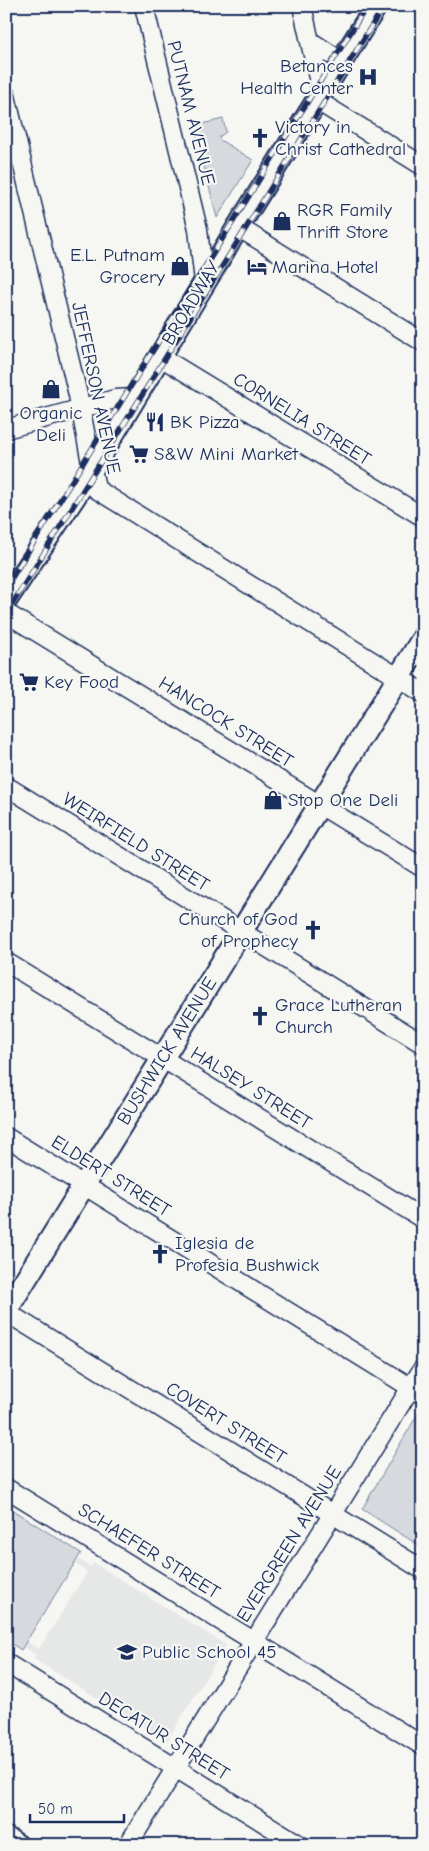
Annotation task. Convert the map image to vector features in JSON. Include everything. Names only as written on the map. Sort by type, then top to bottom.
[{"type":"main road","name":"BROADWAY","points":[[6,600],[91,469],[226,246],[376,6]]},
{"type":"main road","name":"BUSHWICK AVENUE","points":[[6,1311],[423,638]]},
{"type":"main road","points":[[6,1838],[17,1845]]},
{"type":"street","name":"PUTNAM AVENUE","points":[[144,6],[198,229],[204,282]]},
{"type":"street","points":[[302,6],[319,96],[423,166]]},
{"type":"street","points":[[310,42],[341,61]]},
{"type":"street","name":"JEFFERSON AVENUE","points":[[6,96],[81,408],[96,489],[423,693]]},
{"type":"street","points":[[238,227],[423,342]]},
{"type":"street","points":[[198,229],[212,240],[226,246]]},
{"type":"street","name":"CORNELIA STREET","points":[[160,356],[423,517]]},
{"type":"street","points":[[6,429],[81,408],[133,398]]},
{"type":"street","name":"HANCOCK STREET","points":[[6,613],[423,868]]},
{"type":"street","name":"WEIRFIELD STREET","points":[[6,786],[423,1044]]},
{"type":"street","name":"HALSEY STREET","points":[[6,962],[423,1219]]},
{"type":"street","name":"ELDERT STREET","points":[[6,1137],[417,1391]]},
{"type":"street","name":"COVERT STREET","points":[[6,1311],[423,1570]]},
{"type":"street","name":"EVERGREEN AVENUE","points":[[128,1845],[332,1514],[417,1391],[423,1368]]},
{"type":"street","name":"SCHAEFER STREET","points":[[6,1488],[423,1746]]},
{"type":"street","name":"DECATUR STREET","points":[[6,1663],[300,1845]]},
{"type":"shaded area","points":[[223,119],[226,132],[219,137],[220,140],[253,160],[217,218],[194,126]]},
{"type":"shaded area","points":[[419,1412],[423,1414],[423,1548],[362,1509]]},
{"type":"shaded area","points":[[6,1506],[81,1553],[21,1650],[6,1640]]},
{"type":"shaded area","name":"Public School 45","points":[[78,1559],[91,1567],[94,1563],[226,1645],[167,1741],[34,1659],[36,1654],[24,1647],[27,1642],[39,1649],[87,1572],[75,1564]]},
{"type":"railway","points":[[6,587],[367,6]]},
{"type":"railway","points":[[6,614],[384,6]]},
{"type":"place","name":"Betances Health Center","points":[[368,77]]},
{"type":"place","name":"Victory in Christ Cathedral","points":[[260,138]]},
{"type":"place","name":"RGR Family Thrift Store","points":[[282,221]]},
{"type":"place","name":"E.L. Putnam Grocery","points":[[180,266]]},
{"type":"place","name":"Marina Hotel","points":[[257,267]]},
{"type":"place","name":"Organic Deli","points":[[51,389]]},
{"type":"place","name":"BK Pizza","points":[[155,422]]},
{"type":"place","name":"S&W Mini Market","points":[[139,454]]},
{"type":"place","name":"Key Food","points":[[29,682]]},
{"type":"place","name":"Stop One Deli","points":[[273,800]]},
{"type":"place","name":"Church of God of Prophecy","points":[[313,930]]},
{"type":"place","name":"Grace Lutheran Church","points":[[260,1016]]},
{"type":"place","name":"Iglesia de Profesia Bushwick","points":[[160,1254]]},
{"type":"place","name":"Public School 45","points":[[127,1652]]}]
